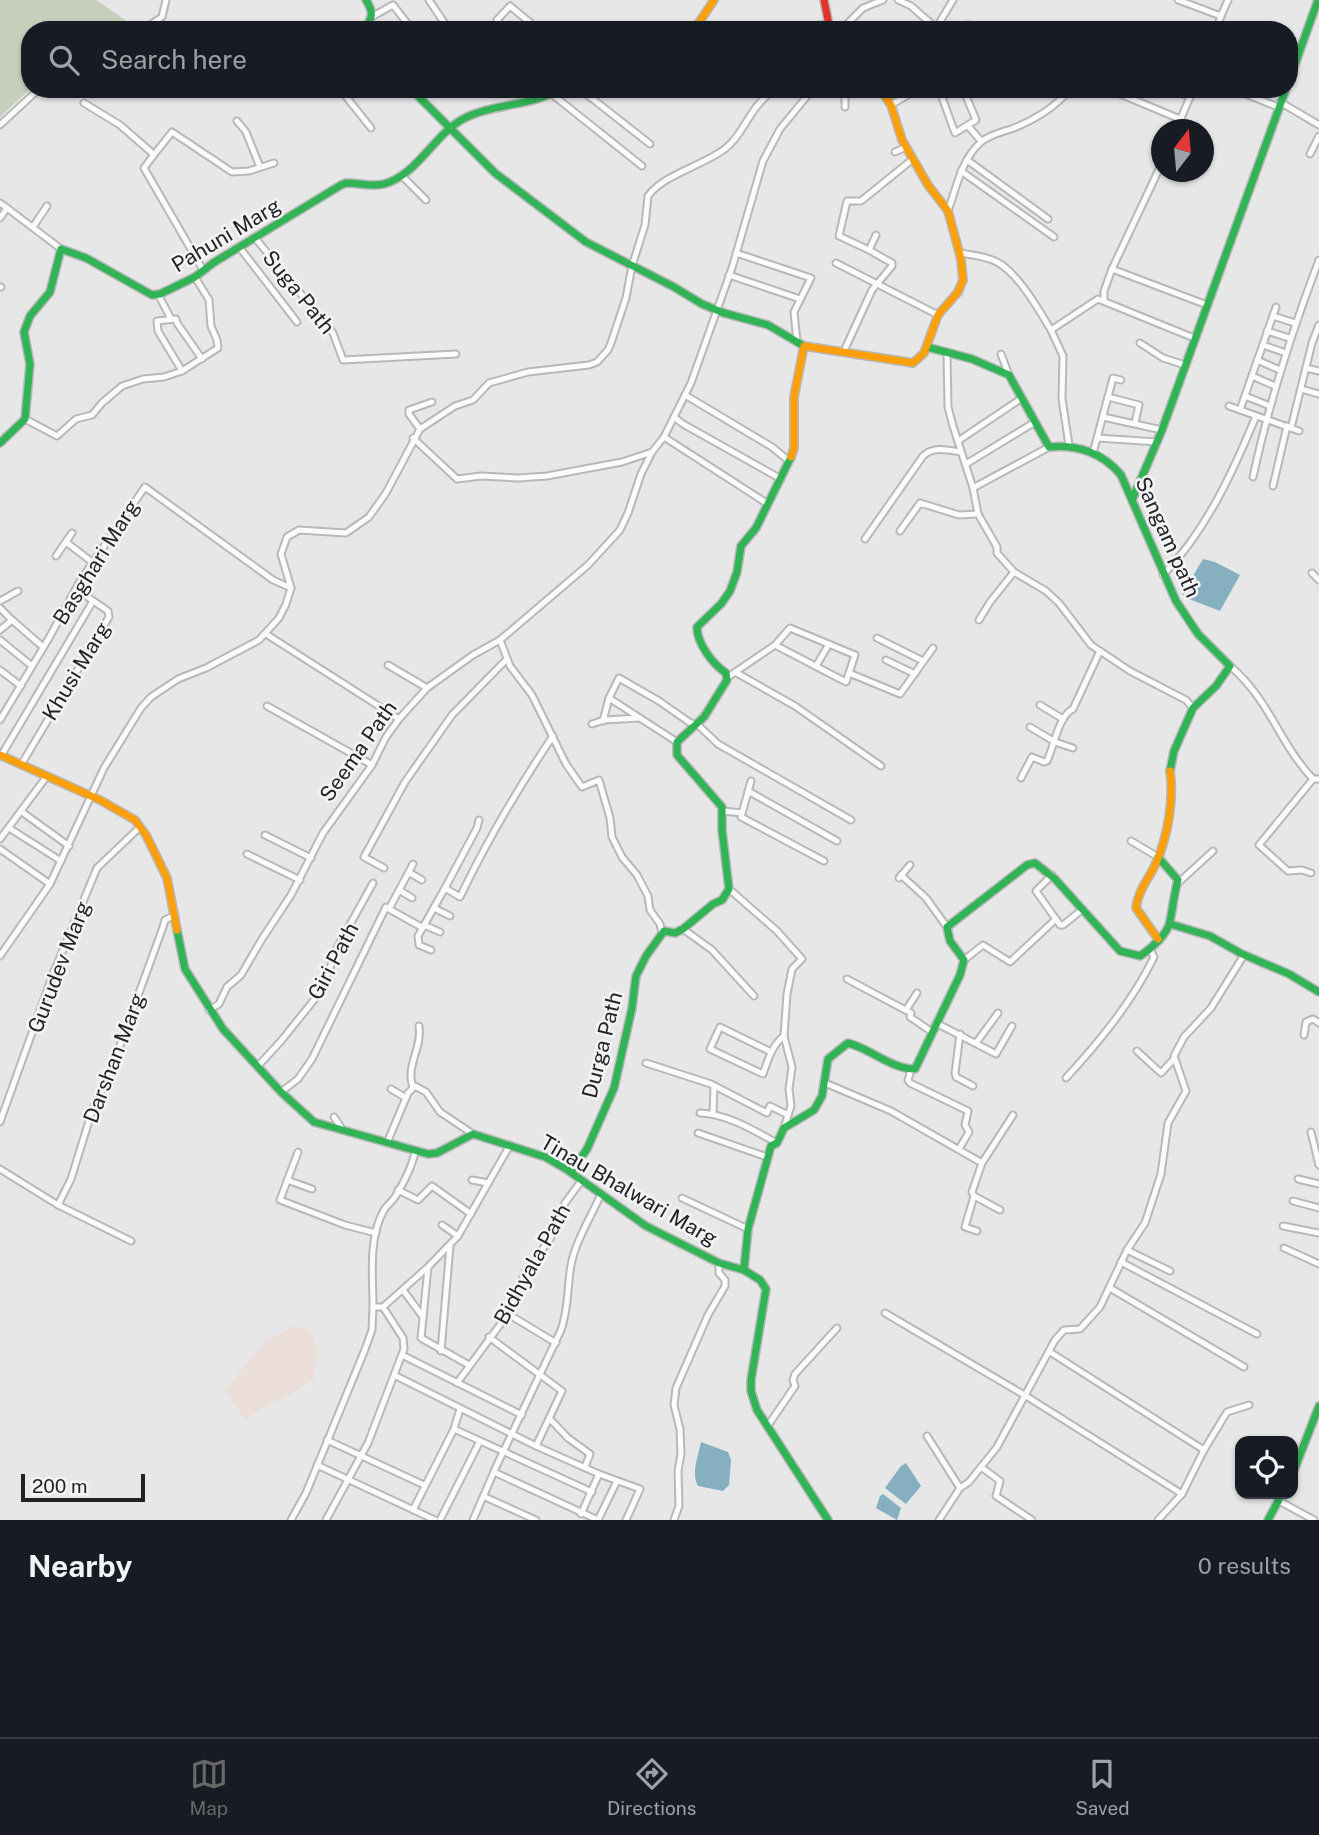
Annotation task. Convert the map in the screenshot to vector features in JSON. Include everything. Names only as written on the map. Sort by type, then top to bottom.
[{"type":"street","points":[[156,21],[162,17],[166,0]]},
{"type":"street","points":[[366,0],[373,16]]},
{"type":"street","points":[[429,0],[443,21]]},
{"type":"street","points":[[700,21],[714,0]]},
{"type":"street","points":[[824,0],[828,21]]},
{"type":"street","points":[[850,21],[863,8],[883,0]]},
{"type":"street","points":[[898,0],[911,6],[927,21]]},
{"type":"street","points":[[940,21],[953,0]]},
{"type":"street","points":[[1178,0],[1222,16]]},
{"type":"street","points":[[1220,21],[1228,0]]},
{"type":"street","points":[[1298,56],[1318,0]]},
{"type":"street","points":[[370,21],[391,5],[406,21]]},
{"type":"street","points":[[497,21],[510,6],[528,21]]},
{"type":"street","points":[[0,125],[30,98]]},
{"type":"street","points":[[347,98],[372,128]]},
{"type":"street","points":[[420,98],[505,181],[586,242],[716,310],[768,325],[801,344],[908,364],[916,362],[927,347],[938,315],[958,292],[963,280],[960,253],[948,211],[928,185],[898,133],[891,105],[886,98]]},
{"type":"street","name":"Pahuni Marg","points":[[61,249],[86,258],[145,293],[158,294],[195,277],[341,185],[382,184],[401,174],[464,119],[545,98]]},
{"type":"street","points":[[557,98],[642,166]]},
{"type":"street","points":[[591,98],[650,144]]},
{"type":"street","points":[[0,956],[50,884],[108,761],[141,708],[151,697],[178,679],[231,655],[266,635],[286,604],[291,588],[281,554],[286,537],[299,530],[346,533],[369,517],[386,493],[420,429],[455,406],[473,400],[491,382],[528,372],[597,362],[608,350],[626,298],[645,225],[648,196],[667,180],[726,148],[739,136],[765,98]]},
{"type":"street","name":"Seema Path","points":[[209,1010],[219,1004],[226,987],[241,975],[300,880],[323,833],[372,765],[399,719],[427,688],[473,655],[500,640],[588,565],[620,530],[641,474],[685,395],[729,275],[763,161],[780,129],[806,98]]},
{"type":"street","points":[[845,98],[845,107]]},
{"type":"street","points":[[891,105],[903,98]]},
{"type":"street","points":[[942,98],[954,132],[959,132],[976,120],[967,98]]},
{"type":"street","points":[[948,211],[961,171],[981,141],[1016,127],[1057,104],[1062,98]]},
{"type":"street","points":[[1130,98],[1180,119],[1190,98]]},
{"type":"street","points":[[1261,98],[1279,104],[1319,125]]},
{"type":"street","points":[[1132,500],[1162,430],[1282,98]]},
{"type":"street","points":[[84,103],[120,125],[153,156]]},
{"type":"street","points":[[237,121],[246,132],[260,167]]},
{"type":"street","points":[[968,126],[981,141]]},
{"type":"street","points":[[203,270],[144,168],[172,132],[232,172],[249,171],[274,163]]},
{"type":"street","points":[[1310,153],[1319,136]]},
{"type":"street","points":[[895,152],[906,147]]},
{"type":"street","points":[[844,351],[877,284],[892,264],[839,236],[847,201],[861,201],[913,159]]},
{"type":"street","points":[[967,160],[1048,219]]},
{"type":"street","points":[[961,171],[1054,237]]},
{"type":"street","points":[[401,174],[426,200]]},
{"type":"street","points":[[1104,300],[1104,291],[1112,269],[1152,182]]},
{"type":"street","points":[[0,203],[61,249],[55,260],[52,288],[46,300],[35,308],[24,328],[25,346],[30,361],[25,391],[25,419],[0,443]]},
{"type":"street","points":[[33,227],[47,206]]},
{"type":"street","points":[[0,218],[7,208]]},
{"type":"street","points":[[869,250],[876,235]]},
{"type":"street","name":"Suga Path","points":[[256,239],[333,333],[339,342],[343,360],[456,354]]},
{"type":"street","points":[[240,248],[297,322]]},
{"type":"street","points":[[736,253],[810,277],[810,281],[793,317],[801,344],[794,397],[795,431],[789,461],[756,528],[741,546],[737,572],[730,591],[721,604],[697,627],[698,634],[715,666],[795,706],[881,766]]},
{"type":"street","points":[[960,253],[989,259],[1005,267],[1051,331],[1063,356],[1062,398],[1069,445]]},
{"type":"street","points":[[1253,477],[1266,418],[1289,338],[1319,260]]},
{"type":"street","points":[[836,263],[938,315]]},
{"type":"street","points":[[1112,269],[1207,305]]},
{"type":"street","points":[[729,275],[800,299]]},
{"type":"street","points":[[25,419],[57,436],[76,419],[92,415],[122,386],[182,371],[218,348],[211,326],[209,300],[195,277]]},
{"type":"street","points":[[158,294],[171,319]]},
{"type":"street","points":[[1051,331],[1095,300],[1104,300],[1194,338]]},
{"type":"street","points":[[1240,410],[1276,307]]},
{"type":"street","points":[[1273,316],[1295,323]]},
{"type":"street","points":[[182,371],[156,326],[157,321],[177,319],[177,323],[202,359]]},
{"type":"street","points":[[1273,485],[1319,325]]},
{"type":"street","points":[[1267,331],[1289,338]]},
{"type":"street","points":[[1140,343],[1163,358],[1185,365]]},
{"type":"street","points":[[1312,343],[1319,346]]},
{"type":"street","points":[[1262,345],[1286,353]]},
{"type":"street","points":[[927,347],[972,359],[1009,375]]},
{"type":"street","points":[[947,353],[948,407],[973,488],[978,514],[997,547],[997,553],[1014,572],[1046,591],[1059,603],[1087,640],[1100,651],[1136,674],[1186,700],[1194,708]]},
{"type":"street","points":[[973,488],[1049,447],[1009,375],[1002,354]]},
{"type":"street","points":[[1257,360],[1280,370]]},
{"type":"street","points":[[1306,368],[1319,371]]},
{"type":"street","points":[[1252,376],[1275,386]]},
{"type":"street","points":[[1093,453],[1113,378],[1121,380]]},
{"type":"street","points":[[1301,389],[1319,394]]},
{"type":"street","points":[[685,395],[772,447],[789,461]]},
{"type":"street","points":[[1245,396],[1270,406]]},
{"type":"street","points":[[1108,397],[1139,405],[1135,423]]},
{"type":"street","points":[[958,441],[1022,398]]},
{"type":"street","points":[[420,429],[409,410],[432,402]]},
{"type":"street","points":[[1229,406],[1299,430]]},
{"type":"street","points":[[674,416],[682,424],[781,479]]},
{"type":"street","points":[[1163,575],[1198,533],[1236,466],[1256,416]]},
{"type":"street","points":[[1103,417],[1162,430]]},
{"type":"street","points":[[966,464],[1035,422]]},
{"type":"street","points":[[664,437],[768,505]]},
{"type":"street","points":[[413,438],[461,480],[481,476],[547,476],[652,452]]},
{"type":"street","points":[[1098,438],[1157,442]]},
{"type":"street","name":"Sangam path","points":[[1049,447],[1069,445],[1093,453],[1102,457],[1120,474],[1183,615],[1230,666]]},
{"type":"street","points":[[865,539],[923,456],[938,449],[961,452]]},
{"type":"street","name":"Basghari Marg","points":[[0,720],[92,562],[145,487],[273,580],[291,588]]},
{"type":"street","points":[[901,531],[920,503],[959,515],[978,514]]},
{"type":"street","points":[[56,555],[72,533]]},
{"type":"street","points":[[66,542],[92,562]]},
{"type":"street","points":[[979,620],[1014,572]]},
{"type":"street","points":[[1312,573],[1319,580]]},
{"type":"street","name":"Khusi Marg","points":[[21,765],[109,617],[108,611],[76,589]]},
{"type":"street","points":[[0,601],[18,590]]},
{"type":"street","points":[[93,601],[0,755],[92,796],[135,820],[167,878],[185,970],[223,1029],[281,1092],[314,1122],[415,1152],[438,1153],[473,1134],[440,1112],[423,1089],[412,1087]]},
{"type":"street","points":[[0,608],[43,647]]},
{"type":"street","points":[[0,630],[12,620]]},
{"type":"street","points":[[677,742],[698,725],[731,674],[775,645],[790,628],[855,655],[846,682],[775,645]]},
{"type":"street","points":[[266,635],[399,719]]},
{"type":"street","points":[[877,638],[923,661]]},
{"type":"street","points":[[0,640],[32,666]]},
{"type":"street","points":[[500,640],[508,659],[532,695],[566,764],[582,787],[599,780],[610,818],[612,837],[622,857],[637,875],[648,896],[650,910],[661,929],[675,933],[722,900],[729,889],[722,830],[723,811],[710,790],[677,755],[677,742]]},
{"type":"street","points":[[816,666],[829,644]]},
{"type":"street","points":[[849,673],[900,694],[933,648]]},
{"type":"street","points":[[1021,778],[1030,758],[1046,762],[1063,719],[1068,711],[1073,709],[1100,651]]},
{"type":"street","points":[[384,868],[364,857],[405,782],[453,715],[508,659]]},
{"type":"street","points":[[886,660],[915,674]]},
{"type":"street","points":[[388,665],[427,688]]},
{"type":"street","points":[[1158,939],[1136,908],[1137,897],[1158,856],[1168,820],[1173,791],[1170,768],[1174,751],[1194,708],[1216,686],[1230,666],[1256,692],[1296,760],[1316,779],[1259,845],[1288,871],[1302,870],[1311,873]]},
{"type":"street","points":[[0,670],[21,686]]},
{"type":"street","points":[[603,721],[609,698],[619,678],[698,725],[718,744],[851,820]]},
{"type":"street","points":[[609,698],[677,742]]},
{"type":"street","points":[[1040,705],[1063,719]]},
{"type":"street","points":[[267,706],[372,765]]},
{"type":"street","points":[[592,724],[640,718]]},
{"type":"street","points":[[1030,727],[1055,742],[1073,748]]},
{"type":"street","points":[[445,888],[460,898],[515,792],[553,736]]},
{"type":"street","points":[[0,839],[47,776]]},
{"type":"street","points":[[751,781],[741,817],[824,861]]},
{"type":"street","points":[[748,791],[836,841]]},
{"type":"street","points":[[723,811],[742,813]]},
{"type":"street","points":[[22,812],[69,846]]},
{"type":"street","points":[[431,950],[419,945],[417,941],[479,820]]},
{"type":"street","name":"Gurudev Marg","points":[[0,1122],[53,974],[97,868],[140,827]]},
{"type":"street","points":[[9,828],[61,861]]},
{"type":"street","points":[[265,835],[311,859]]},
{"type":"street","points":[[947,927],[1027,865],[1035,863],[1052,875],[1120,951],[1140,956],[1150,950],[1170,924],[1170,912],[1178,880],[1158,856],[1131,841]]},
{"type":"street","points":[[0,849],[50,884]]},
{"type":"street","points":[[1177,884],[1213,851]]},
{"type":"street","points":[[247,854],[300,880]]},
{"type":"street","points":[[389,909],[413,864]]},
{"type":"street","points":[[910,864],[900,876],[926,898],[947,927],[946,934],[964,960]]},
{"type":"street","points":[[410,873],[422,880]]},
{"type":"street","points":[[1052,875],[1036,891],[1056,919],[1063,925],[1083,909]]},
{"type":"street","name":"Giri Path","points":[[258,1066],[322,990],[337,948],[373,883]]},
{"type":"street","points":[[729,889],[777,930],[802,959],[792,969],[784,1036],[792,1067],[789,1089],[791,1106],[777,1143],[771,1146],[748,1229],[744,1270],[760,1280],[765,1289],[751,1391],[757,1410],[828,1520]]},
{"type":"street","points":[[399,890],[412,898]]},
{"type":"street","points":[[281,1092],[298,1079],[312,1059],[386,907],[423,927],[440,932]]},
{"type":"street","points":[[434,908],[450,916]]},
{"type":"street","name":"Darshan Marg","points":[[58,1205],[71,1179],[93,1108],[110,1073],[165,920],[175,915]]},
{"type":"street","points":[[959,1149],[968,1133],[965,1125],[968,1111],[910,1083],[908,1080],[911,1070],[915,1069],[923,1055],[960,975],[964,960],[983,945],[1010,962],[1056,919]]},
{"type":"street","points":[[1170,924],[1210,936],[1244,955],[1289,974],[1319,992]]},
{"type":"street","name":"Durga Path","points":[[571,1172],[587,1149],[614,1088],[632,1008],[636,976],[661,929]]},
{"type":"street","points":[[683,929],[712,950],[754,996]]},
{"type":"street","points":[[1066,1078],[1093,1049],[1124,1008],[1154,957],[1150,950]]},
{"type":"street","points":[[1137,1051],[1161,1073],[1173,1060],[1184,1037],[1211,1007],[1244,955]]},
{"type":"street","points":[[847,979],[911,1013],[910,1017],[932,1032]]},
{"type":"street","points":[[906,1010],[917,993]]},
{"type":"street","points":[[976,1043],[998,1013]]},
{"type":"street","points":[[1304,1035],[1306,1022],[1313,1018],[1319,1023]]},
{"type":"street","points":[[936,1023],[996,1054],[1012,1026]]},
{"type":"street","points":[[387,1143],[412,1087],[410,1077],[420,1038],[419,1026]]},
{"type":"street","points":[[771,1052],[720,1027],[710,1049],[763,1074],[771,1052],[784,1036]]},
{"type":"street","points":[[960,1034],[955,1073],[973,1086]]},
{"type":"street","points":[[784,1128],[814,1110],[825,1083],[824,1071],[828,1059],[848,1043],[867,1048],[892,1063],[911,1070]]},
{"type":"street","points":[[939,1520],[960,1488],[970,1482],[997,1447],[1055,1340],[1064,1330],[1080,1329],[1100,1307],[1127,1250],[1145,1223],[1161,1174],[1168,1123],[1186,1091],[1173,1060]]},
{"type":"street","points":[[646,1063],[714,1086],[767,1114],[770,1106],[788,1115]]},
{"type":"street","points":[[825,1083],[891,1111],[982,1163]]},
{"type":"street","points":[[713,1113],[714,1086]]},
{"type":"street","points":[[391,1089],[406,1098]]},
{"type":"street","points":[[700,1113],[713,1113],[748,1127],[777,1143]]},
{"type":"street","points":[[977,1231],[965,1227],[974,1196],[972,1189],[982,1163],[1013,1115]]},
{"type":"street","points":[[334,1117],[342,1129]]},
{"type":"street","points":[[1311,1132],[1319,1165]]},
{"type":"street","points":[[698,1133],[768,1157]]},
{"type":"street","name":"Tinau Bhalwari Marg","points":[[473,1134],[545,1157],[571,1172],[646,1226],[719,1263],[744,1270]]},
{"type":"street","points":[[373,1307],[383,1307],[450,1246],[510,1145]]},
{"type":"street","points":[[298,1152],[280,1197],[282,1202],[376,1233]]},
{"type":"street","points":[[290,1520],[301,1503],[372,1330],[371,1273],[376,1233],[384,1209],[413,1163],[415,1152]]},
{"type":"street","points":[[0,1169],[58,1205],[131,1241]]},
{"type":"street","points":[[1298,1179],[1319,1184]]},
{"type":"street","points":[[287,1180],[312,1189]]},
{"type":"street","points":[[472,1180],[488,1183]]},
{"type":"street","name":"Bidhyala Path","points":[[457,1382],[508,1314],[525,1273],[550,1239],[565,1203],[582,1180]]},
{"type":"street","points":[[398,1190],[418,1200],[432,1186],[471,1214]]},
{"type":"street","points":[[473,1520],[556,1343],[568,1306],[572,1264],[580,1236],[601,1194]]},
{"type":"street","points":[[974,1196],[1000,1210]]},
{"type":"street","points":[[682,1198],[748,1229]]},
{"type":"street","points":[[1293,1201],[1319,1208]]},
{"type":"street","points":[[442,1225],[458,1236]]},
{"type":"street","points":[[1283,1226],[1319,1233]]},
{"type":"street","points":[[441,1351],[450,1246]]},
{"type":"street","points":[[1284,1248],[1319,1264]]},
{"type":"street","points":[[1127,1250],[1170,1271]]},
{"type":"street","points":[[1121,1262],[1257,1334]]},
{"type":"street","points":[[674,1520],[680,1506],[678,1471],[681,1454],[674,1397],[704,1323],[725,1286],[725,1280],[719,1273],[719,1263]]},
{"type":"street","points":[[428,1267],[422,1339],[469,1365]]},
{"type":"street","points":[[1110,1288],[1244,1367]]},
{"type":"street","points":[[403,1290],[423,1317]]},
{"type":"street","points":[[326,1520],[361,1457],[396,1376],[402,1355],[405,1343],[383,1307]]},
{"type":"street","points":[[886,1313],[1027,1396],[1182,1494]]},
{"type":"street","points":[[508,1314],[556,1343]]},
{"type":"street","points":[[767,1427],[795,1386],[795,1374],[837,1328]]},
{"type":"street","points":[[489,1337],[562,1391],[536,1446]]},
{"type":"street","points":[[1049,1352],[1204,1450]]},
{"type":"street","points":[[402,1355],[522,1415]]},
{"type":"street","points":[[396,1376],[536,1446],[641,1490],[626,1520]]},
{"type":"street","points":[[1158,1520],[1182,1494],[1227,1412],[1249,1405]]},
{"type":"street","points":[[1298,1457],[1319,1406]]},
{"type":"street","points":[[413,1510],[454,1429],[460,1409]]},
{"type":"street","points":[[550,1419],[568,1438],[590,1454],[585,1467]]},
{"type":"street","points":[[454,1429],[592,1492]]},
{"type":"street","points":[[927,1436],[960,1488]]},
{"type":"street","points":[[327,1440],[424,1485]]},
{"type":"street","points":[[317,1465],[438,1520],[480,1441]]},
{"type":"street","points":[[981,1467],[1000,1481],[996,1496],[1032,1520]]},
{"type":"street","points":[[494,1472],[585,1517],[598,1520],[617,1480]]},
{"type":"street","points":[[585,1517],[599,1474]]},
{"type":"street","points":[[485,1497],[536,1520]]},
{"type":"street","points":[[1268,1520],[1279,1499]]},
{"type":"street","points":[[1283,1499],[1314,1520]]},
{"type":"shaded area","points":[[294,1326],[311,1332],[318,1350],[314,1379],[245,1420],[225,1390],[264,1343]]},
{"type":"green space","points":[[0,0],[96,0],[127,21],[21,21],[21,97],[0,117]]},
{"type":"water","points":[[1203,559],[1240,575],[1220,611],[1182,594]]},
{"type":"water","points":[[701,1442],[728,1452],[731,1460],[729,1485],[723,1491],[698,1486],[695,1470]]},
{"type":"water","points":[[906,1463],[921,1486],[906,1504],[885,1488]]},
{"type":"water","points":[[883,1494],[901,1508],[897,1520],[876,1508]]},
{"type":"traffic: fast","points":[[366,0],[370,8],[369,21]]},
{"type":"traffic: fast","points":[[1298,56],[1318,0]]},
{"type":"traffic: fast","points":[[420,98],[495,173],[586,242],[702,304],[768,325],[804,346]]},
{"type":"traffic: fast","points":[[0,443],[25,419],[30,364],[24,332],[30,316],[50,292],[61,249],[86,258],[152,295],[160,294],[195,277],[213,263],[341,185],[379,185],[396,179],[416,164],[443,135],[463,119],[487,110],[539,98]]},
{"type":"traffic: fast","points":[[1132,500],[1162,430],[1283,98]]},
{"type":"traffic: fast","points":[[927,347],[972,359],[1009,375],[1049,447],[1070,447],[1089,452],[1106,461],[1121,475],[1176,601],[1198,634],[1230,666],[1216,686],[1193,708],[1174,751],[1170,771]]},
{"type":"traffic: fast","points":[[571,1172],[587,1149],[614,1088],[632,1008],[636,976],[646,956],[664,931],[675,933],[683,929],[713,904],[722,900],[729,889],[722,807],[677,755],[677,742],[704,717],[727,680],[726,673],[703,647],[697,627],[721,604],[730,591],[737,572],[741,546],[756,528],[791,457]]},
{"type":"traffic: fast","points":[[744,1270],[748,1229],[771,1146],[777,1143],[784,1128],[814,1110],[822,1096],[828,1059],[848,1043],[898,1066],[915,1069],[960,975],[964,960],[950,941],[947,927],[1027,865],[1035,863],[1055,879],[1120,951],[1140,956],[1158,941],[1169,926],[1178,880],[1158,857]]},
{"type":"traffic: fast","points":[[1170,924],[1210,936],[1242,954],[1289,974],[1319,992]]},
{"type":"traffic: fast","points":[[177,930],[185,969],[223,1029],[281,1092],[314,1122],[428,1154],[437,1153],[473,1134],[545,1157],[646,1226],[719,1263],[744,1270],[760,1280],[766,1289],[751,1391],[757,1410],[828,1520]]},
{"type":"traffic: fast","points":[[1298,1460],[1319,1406]]},
{"type":"traffic: fast","points":[[1268,1520],[1279,1499]]},
{"type":"traffic: slow","points":[[700,21],[714,0]]},
{"type":"traffic: slow","points":[[791,457],[794,448],[794,397],[804,346],[913,363],[924,353],[938,315],[958,292],[963,280],[961,259],[948,211],[928,185],[902,140],[886,98]]},
{"type":"traffic: slow","points":[[0,755],[100,800],[135,820],[146,835],[167,878],[177,930]]},
{"type":"traffic: slow","points":[[1158,939],[1136,908],[1167,829],[1171,793],[1170,771]]},
{"type":"traffic: jam","points":[[824,0],[828,21]]}]
